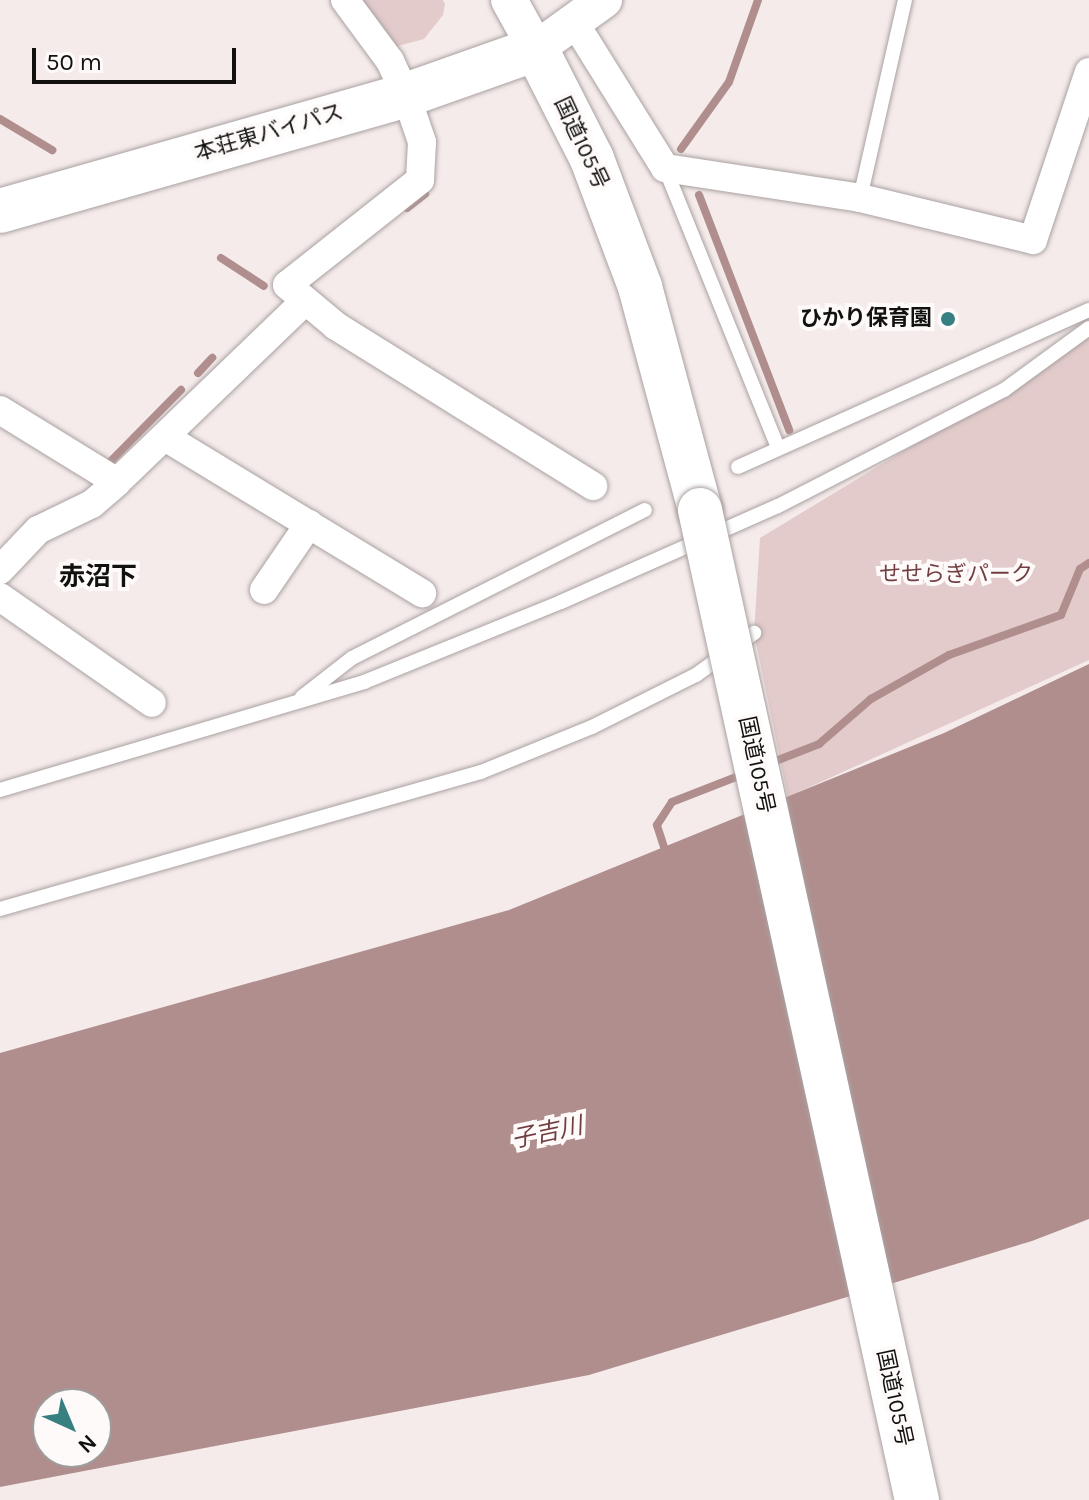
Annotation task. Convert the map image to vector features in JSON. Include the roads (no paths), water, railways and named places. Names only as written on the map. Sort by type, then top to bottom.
[{"type":"highway","name":"本荘東バイパス","points":[[0,211],[406,95],[536,49]]},
{"type":"highway","name":"国道105号","points":[[536,49],[592,159],[640,287],[700,510],[917,1500]]},
{"type":"street","points":[[345,0],[390,61],[406,95],[422,142],[420,180],[287,285],[303,303],[593,486]]},
{"type":"street","points":[[509,0],[536,49],[576,25],[604,0]]},
{"type":"street","points":[[576,25],[665,168],[860,198],[1033,240],[1089,72]]},
{"type":"street","points":[[0,570],[38,530],[92,504],[117,482],[303,303]]},
{"type":"street","points":[[5,421],[117,482]]},
{"type":"street","points":[[165,437],[422,593]]},
{"type":"street","points":[[264,590],[309,524]]},
{"type":"street","points":[[0,597],[152,703]]},
{"type":"lane","points":[[860,198],[905,0]]},
{"type":"lane","points":[[665,168],[778,448]]},
{"type":"lane","points":[[738,467],[1089,310]]},
{"type":"lane","points":[[0,790],[364,682],[532,614],[778,506],[1004,390],[1089,328]]},
{"type":"lane","points":[[295,702],[352,658],[645,510]]},
{"type":"lane","points":[[0,909],[481,772],[592,727],[696,675],[754,633]]},
{"type":"water","name":"子吉川","points":[[1089,664],[1089,1219],[1032,1241],[589,1375],[112,1466],[112,1388],[32,1388],[32,1468],[100,1468],[0,1487],[0,1053],[509,910],[944,733]]},
{"type":"waterway","points":[[681,149],[729,82],[758,0]]},
{"type":"waterway","points":[[0,119],[52,150]]},
{"type":"waterway","points":[[407,208],[425,194]]},
{"type":"waterway","points":[[699,195],[789,430]]},
{"type":"waterway","points":[[221,258],[264,286]]},
{"type":"waterway","points":[[198,373],[212,358]]},
{"type":"waterway","points":[[106,466],[181,390]]},
{"type":"waterway","points":[[768,764],[819,744],[871,699],[949,655],[1061,615],[1080,569],[1089,563]]},
{"type":"waterway","points":[[664,847],[657,825],[672,802],[744,774]]},
{"type":"place","name":"ひかり保育園","points":[[948,319]]},
{"type":"district","name":"赤沼下","points":[[98,577]]},
{"type":"park label","name":"せせらぎパーク","points":[[956,575]]}]
